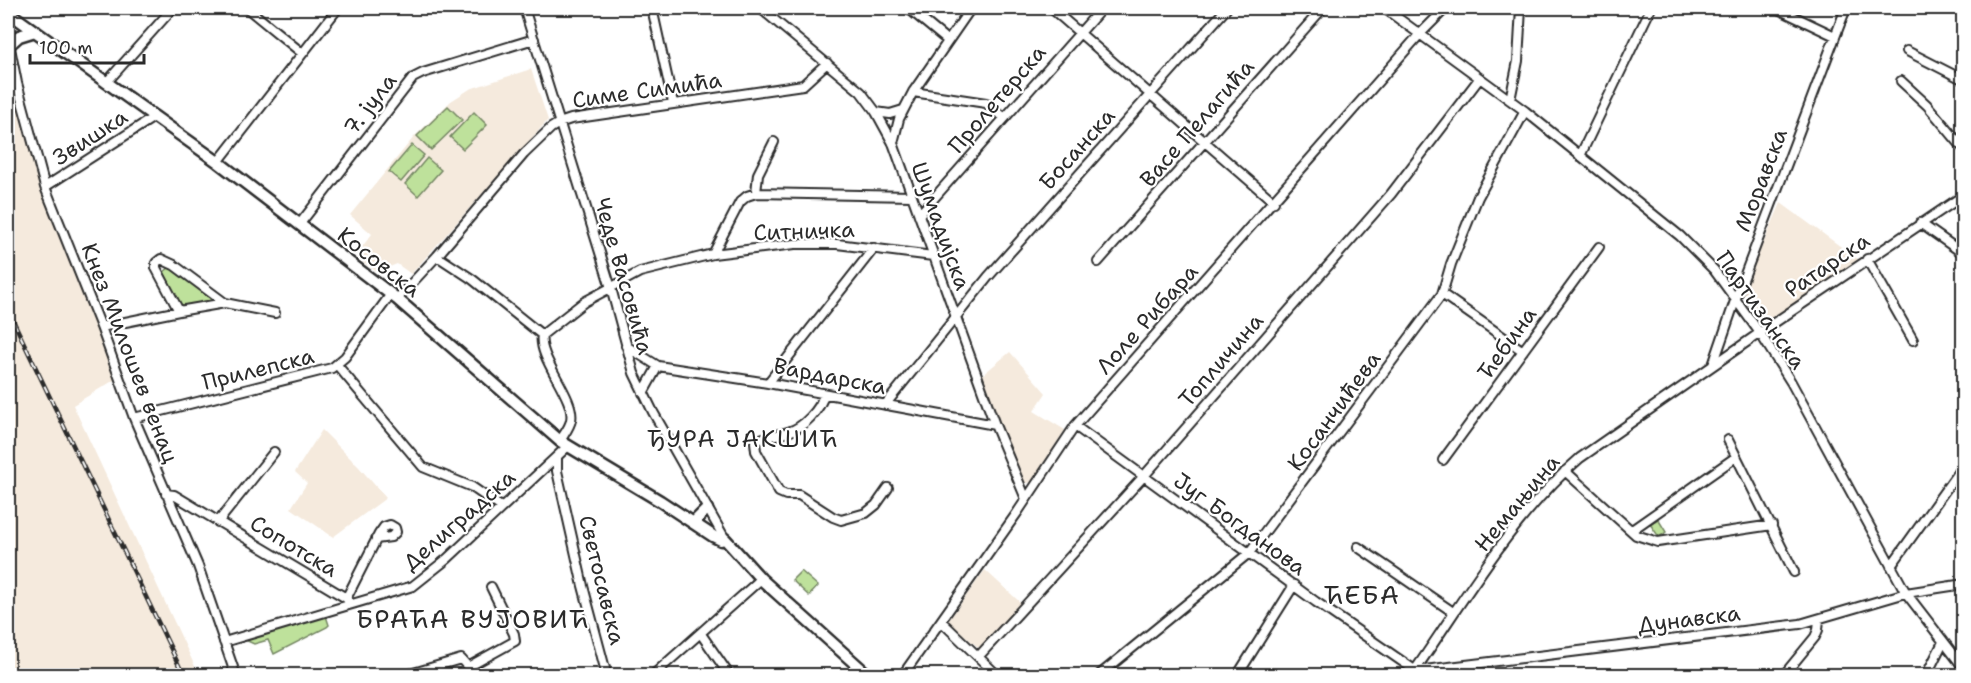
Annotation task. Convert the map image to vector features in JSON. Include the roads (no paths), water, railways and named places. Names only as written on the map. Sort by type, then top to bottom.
[{"type":"main road","name":"Косовска","points":[[8,12],[218,162],[394,296],[564,444],[719,539],[725,539]]},
{"type":"main road","points":[[8,42],[34,31]]},
{"type":"main road","points":[[693,523],[707,509]]},
{"type":"main road","points":[[725,539],[761,579],[869,675]]},
{"type":"street","points":[[106,83],[173,8]]},
{"type":"street","points":[[247,8],[302,53]]},
{"type":"street","points":[[218,162],[338,8]]},
{"type":"street","name":"Чеде Васовића","points":[[524,8],[626,346],[643,393],[725,539]]},
{"type":"street","points":[[652,8],[673,103]]},
{"type":"street","name":"Шумадијска","points":[[760,8],[861,92],[876,112],[892,143],[995,425],[1026,499]]},
{"type":"street","points":[[908,8],[948,41]]},
{"type":"street","points":[[892,143],[903,110],[912,92],[971,8]]},
{"type":"street","points":[[1051,8],[1274,202]]},
{"type":"street","name":"Пролетерска","points":[[919,215],[1102,8]]},
{"type":"street","name":"Босанска","points":[[885,405],[955,316],[1227,8]]},
{"type":"street","name":"Васе Пелагића","points":[[1098,262],[1323,8]]},
{"type":"street","name":"Партизанска","points":[[1384,8],[1525,111],[1680,236],[1714,270],[1736,298],[1791,382],[1906,593],[1964,668]]},
{"type":"street","points":[[1510,100],[1518,61],[1521,8]]},
{"type":"street","points":[[1580,156],[1651,8]]},
{"type":"street","points":[[1776,8],[1835,36]]},
{"type":"street","name":"Моравска","points":[[1713,367],[1736,298],[1846,8]]},
{"type":"street","name":"Лоле Рибара","points":[[902,675],[1075,426],[1443,9]]},
{"type":"street","name":"7. јула","points":[[299,225],[413,78],[534,39]]},
{"type":"street","name":"Кнез Милошев венац","points":[[8,42],[45,187],[101,327],[134,418],[206,586],[236,675]]},
{"type":"street","points":[[1907,51],[1964,80]]},
{"type":"street","name":"Симе Симића","points":[[394,296],[437,256],[524,154],[559,123],[567,119],[803,85],[827,63]]},
{"type":"street","name":"Топличина","points":[[979,656],[1144,476],[1391,194],[1479,79]]},
{"type":"street","points":[[1901,81],[1927,105],[1964,149]]},
{"type":"street","points":[[912,92],[986,103],[1005,118]]},
{"type":"street","points":[[876,112],[891,114],[903,110]]},
{"type":"street","name":"Косанчићева","points":[[1098,675],[1249,553],[1442,294],[1451,264],[1478,197],[1525,111]]},
{"type":"street","name":"Звишка","points":[[45,187],[154,117]]},
{"type":"street","points":[[756,193],[761,165],[774,142]]},
{"type":"street","points":[[713,254],[740,202],[756,193],[912,196]]},
{"type":"street","name":"Ратарска","points":[[1713,367],[1867,259],[1964,195]]},
{"type":"street","points":[[1920,223],[1964,254]]},
{"type":"street","name":"Ситничка","points":[[542,335],[584,302],[640,272],[713,254],[795,244],[837,244],[933,256]]},
{"type":"street","name":"Ћебина","points":[[1443,460],[1599,247]]},
{"type":"street","points":[[768,383],[874,248]]},
{"type":"street","points":[[437,256],[472,279],[542,335]]},
{"type":"street","points":[[179,310],[156,268],[156,263],[161,259],[174,265],[225,303]]},
{"type":"street","points":[[1867,259],[1914,340]]},
{"type":"street","points":[[1442,294],[1523,351]]},
{"type":"street","name":"Прилепска","points":[[134,418],[284,381],[337,365],[394,296]]},
{"type":"street","points":[[101,327],[179,310],[225,303],[275,313]]},
{"type":"street","name":"Делиградска","points":[[224,642],[348,601],[413,586],[447,559],[557,458],[564,444],[572,413],[556,375],[541,348],[542,335]]},
{"type":"street","name":"Вардарска","points":[[626,346],[658,366],[768,383],[995,425]]},
{"type":"street","points":[[337,365],[423,467],[472,488],[501,507]]},
{"type":"street","points":[[643,393],[658,366]]},
{"type":"street","name":"Немањина","points":[[1413,673],[1453,612],[1517,526],[1565,471],[1580,458],[1713,367]]},
{"type":"street","points":[[824,394],[815,411],[796,429],[755,442],[756,451],[779,492],[786,495],[799,495],[833,518],[841,520],[866,513],[876,505],[888,488]]},
{"type":"street","name":"Југ Богданова","points":[[1075,426],[1413,673]]},
{"type":"street","points":[[1728,440],[1794,572]]},
{"type":"street","name":"Сопотска","points":[[218,522],[274,452]]},
{"type":"street","points":[[1632,530],[1736,457]]},
{"type":"street","name":"Светосавска","points":[[557,458],[557,471],[583,586],[607,675]]},
{"type":"street","points":[[1891,566],[1964,464]]},
{"type":"street","points":[[1565,471],[1636,535],[1658,542],[1772,525]]},
{"type":"street","name":"Сопотска","points":[[166,494],[174,495],[348,601]]},
{"type":"street","points":[[348,601],[376,539]]},
{"type":"street","points":[[1358,547],[1453,612]]},
{"type":"street","points":[[652,675],[761,579]]},
{"type":"street","name":"Дунавска","points":[[1413,673],[1800,624],[1906,593],[1964,584]]},
{"type":"street","points":[[1237,675],[1294,585]]},
{"type":"street","points":[[403,675],[461,659],[470,671],[515,641],[514,634],[491,587]]},
{"type":"street","points":[[1783,675],[1815,637],[1820,619]]},
{"type":"street","points":[[941,621],[998,675]]},
{"type":"street","points":[[701,634],[730,675]]},
{"type":"street","points":[[1926,675],[1943,642]]},
{"type":"railway","points":[[8,310],[184,676]]},
{"type":"district","name":"ЂУРА ЈАКШИЋ","points":[[743,439]]},
{"type":"district","name":"ЋЕБА","points":[[1362,594]]},
{"type":"district","name":"БРАЋА ВУЈОВИЋ","points":[[473,618]]}]
